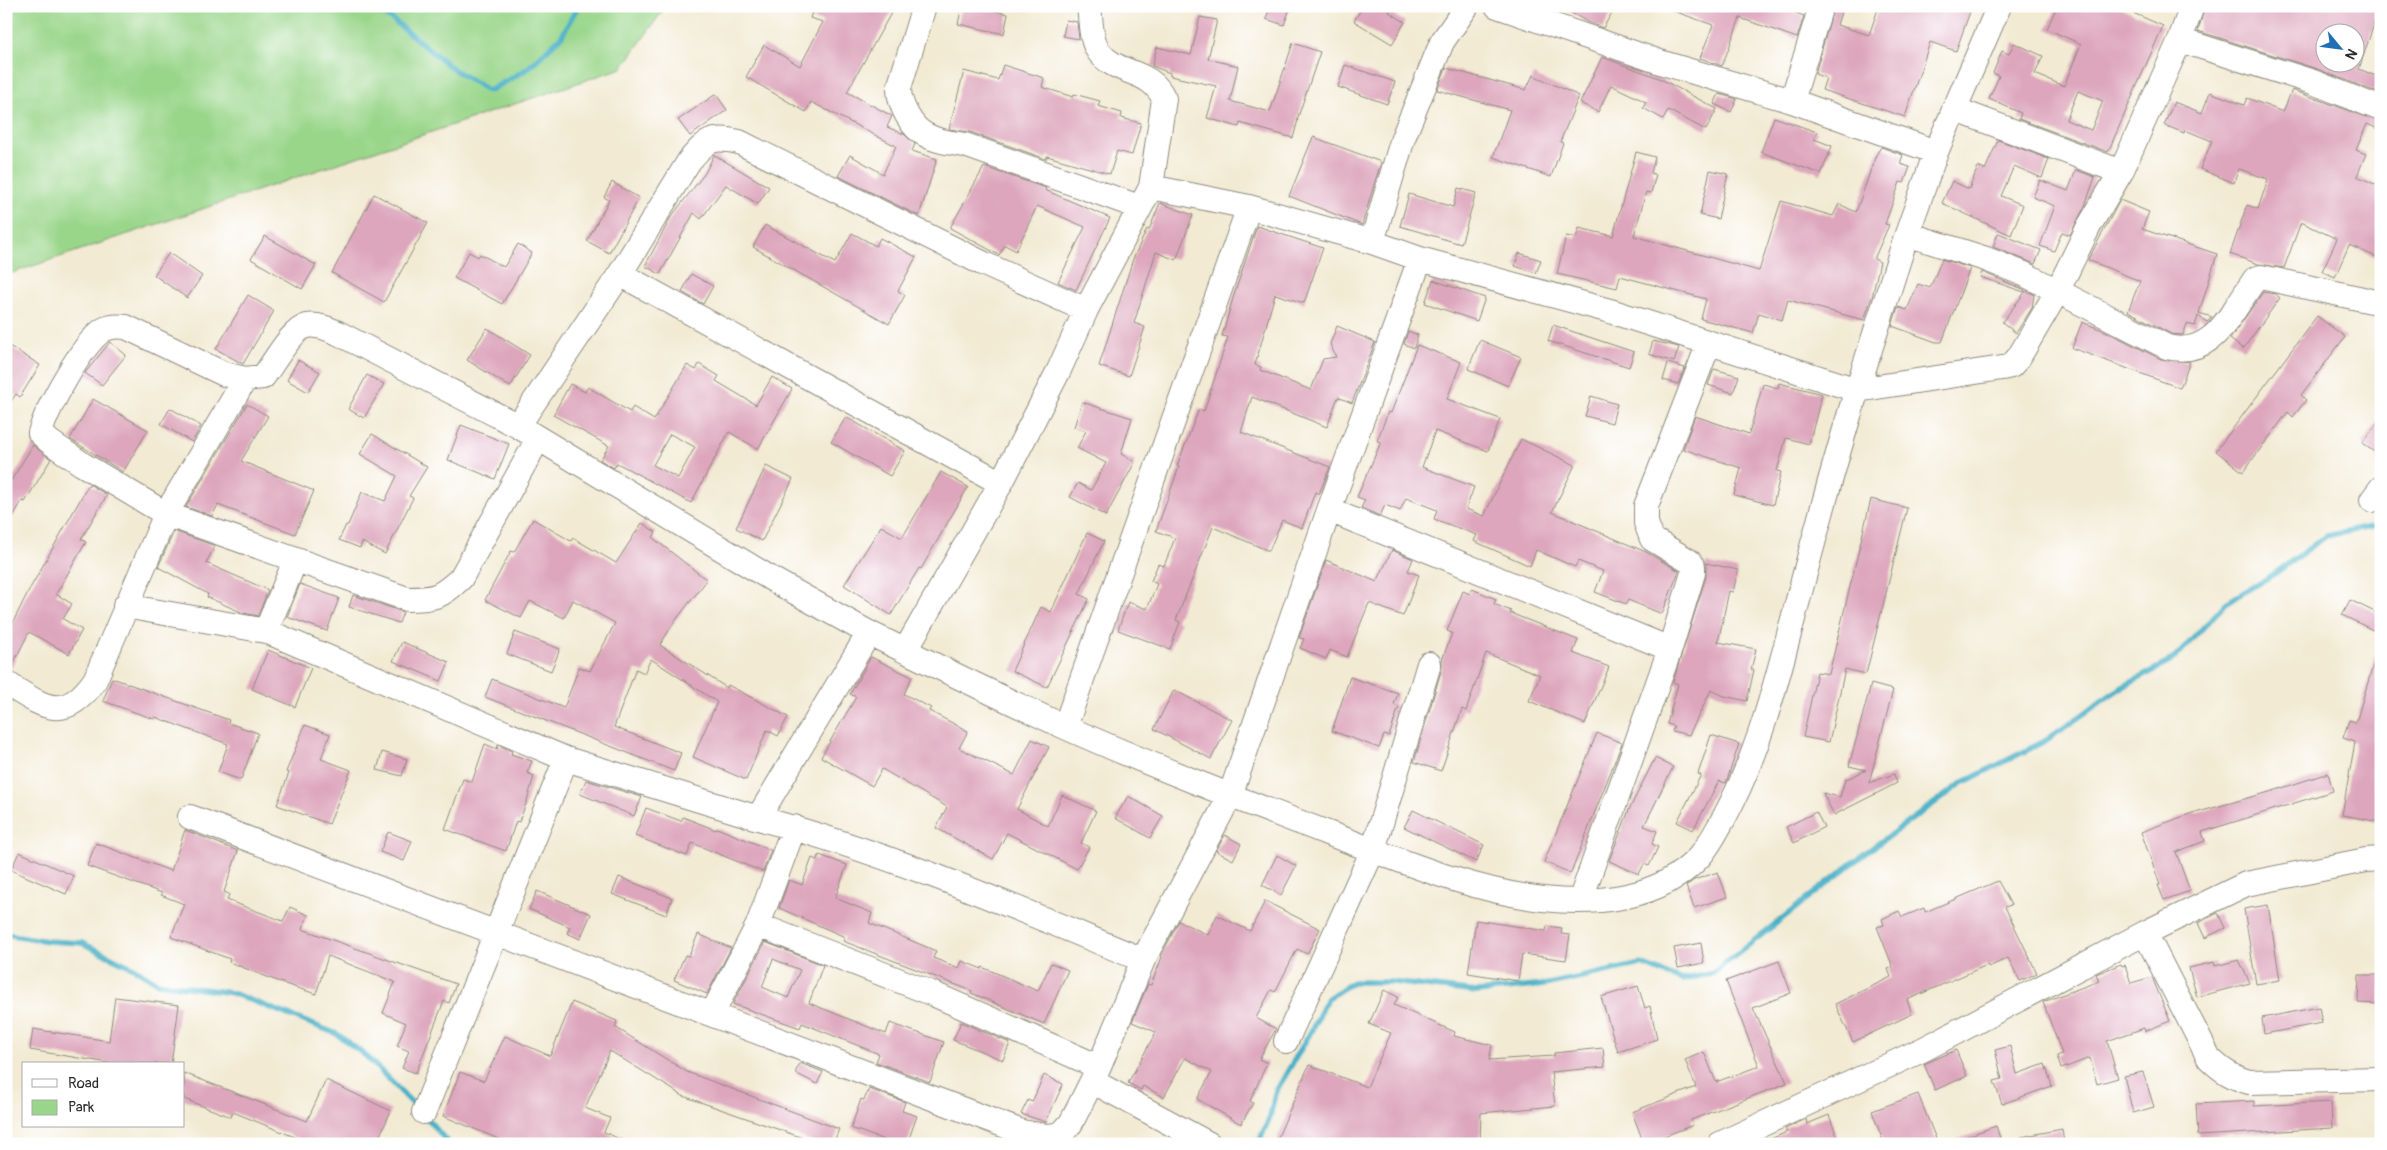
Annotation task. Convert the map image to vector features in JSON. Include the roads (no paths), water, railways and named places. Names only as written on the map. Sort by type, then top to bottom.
[{"type":"street","points":[[924,6],[900,88],[899,99],[904,111],[924,135],[1145,197],[1249,207],[1372,242],[1420,260],[1610,310],[1857,390],[2011,366],[2019,358],[2057,292],[2088,226],[2121,172],[2180,40],[2192,6]]},
{"type":"street","points":[[905,650],[1001,482],[1060,370],[1086,310],[1145,197],[1164,99],[1159,87],[1145,77],[1114,64],[1100,53],[1094,39],[1088,6]]},
{"type":"street","points":[[1372,242],[1403,138],[1442,42],[1467,6]]},
{"type":"street","points":[[1497,6],[1663,63],[1792,101],[1936,152]]},
{"type":"street","points":[[1792,101],[1821,6]]},
{"type":"street","points":[[1086,310],[982,264],[739,142],[719,138],[702,145],[689,161],[620,274],[528,432],[462,578],[444,594],[430,599],[407,599],[166,514],[121,488],[50,442],[40,433],[44,417],[89,343],[104,329],[116,326],[134,330],[224,374],[245,379],[264,377],[295,333],[307,326],[324,327],[528,432],[775,581],[869,633],[1065,727],[1230,796],[1372,850],[1468,883],[1542,899],[1599,901],[1660,887],[1680,875],[1693,863],[1714,836],[1740,789],[1765,725],[1836,457],[1907,234],[1936,152],[1999,6]]},
{"type":"street","points":[[2180,40],[2313,82],[2381,108]]},
{"type":"street","points":[[1954,109],[2121,172]]},
{"type":"street","points":[[1065,727],[1249,207]]},
{"type":"street","points":[[1907,234],[1986,259],[2024,274],[2166,347],[2179,350],[2191,349],[2213,337],[2255,279],[2261,277],[2381,302]]},
{"type":"street","points":[[190,817],[1022,1132],[1047,1136],[1063,1132],[1071,1123],[1096,1074],[1143,960],[1230,796],[1329,510],[1420,260]]},
{"type":"street","points":[[620,274],[1001,482]]},
{"type":"street","points":[[1580,901],[1670,649],[1693,566],[1689,561],[1652,539],[1646,523],[1646,506],[1709,343]]},
{"type":"street","points":[[6,683],[38,704],[64,708],[82,698],[95,680],[125,606],[166,514],[245,379]]},
{"type":"street","points":[[1329,510],[1670,649]]},
{"type":"street","points":[[266,632],[296,561]]},
{"type":"street","points":[[125,606],[266,632],[566,759],[794,828],[936,875],[1143,960]]},
{"type":"street","points":[[758,818],[869,633]]},
{"type":"street","points":[[1286,1041],[1372,850],[1429,664]]},
{"type":"street","points":[[424,1112],[566,759]]},
{"type":"street","points":[[712,1014],[758,926],[794,828]]},
{"type":"street","points":[[1720,1144],[1924,1049],[2145,933],[2246,884],[2366,860],[2381,859]]},
{"type":"street","points":[[758,926],[931,993],[1096,1074],[1209,1144]]},
{"type":"street","points":[[2145,933],[2209,1058],[2221,1070],[2232,1077],[2249,1082],[2381,1079]]},
{"type":"waterway","points":[[372,6],[393,20],[453,69],[489,91],[527,69],[561,37],[578,6]]},
{"type":"waterway","points":[[1258,1144],[1270,1117],[1275,1093],[1328,998],[1353,982],[1391,982],[1477,992],[1544,985],[1641,964],[1682,980],[1713,973],[1868,851],[1962,783],[2045,741],[2119,689],[2173,660],[2226,603],[2274,574],[2326,536],[2381,525]]},
{"type":"waterway","points":[[6,934],[48,941],[82,943],[132,967],[158,983],[232,993],[337,1034],[366,1056],[418,1109]]},
{"type":"waterway","points":[[426,1117],[449,1144]]}]
